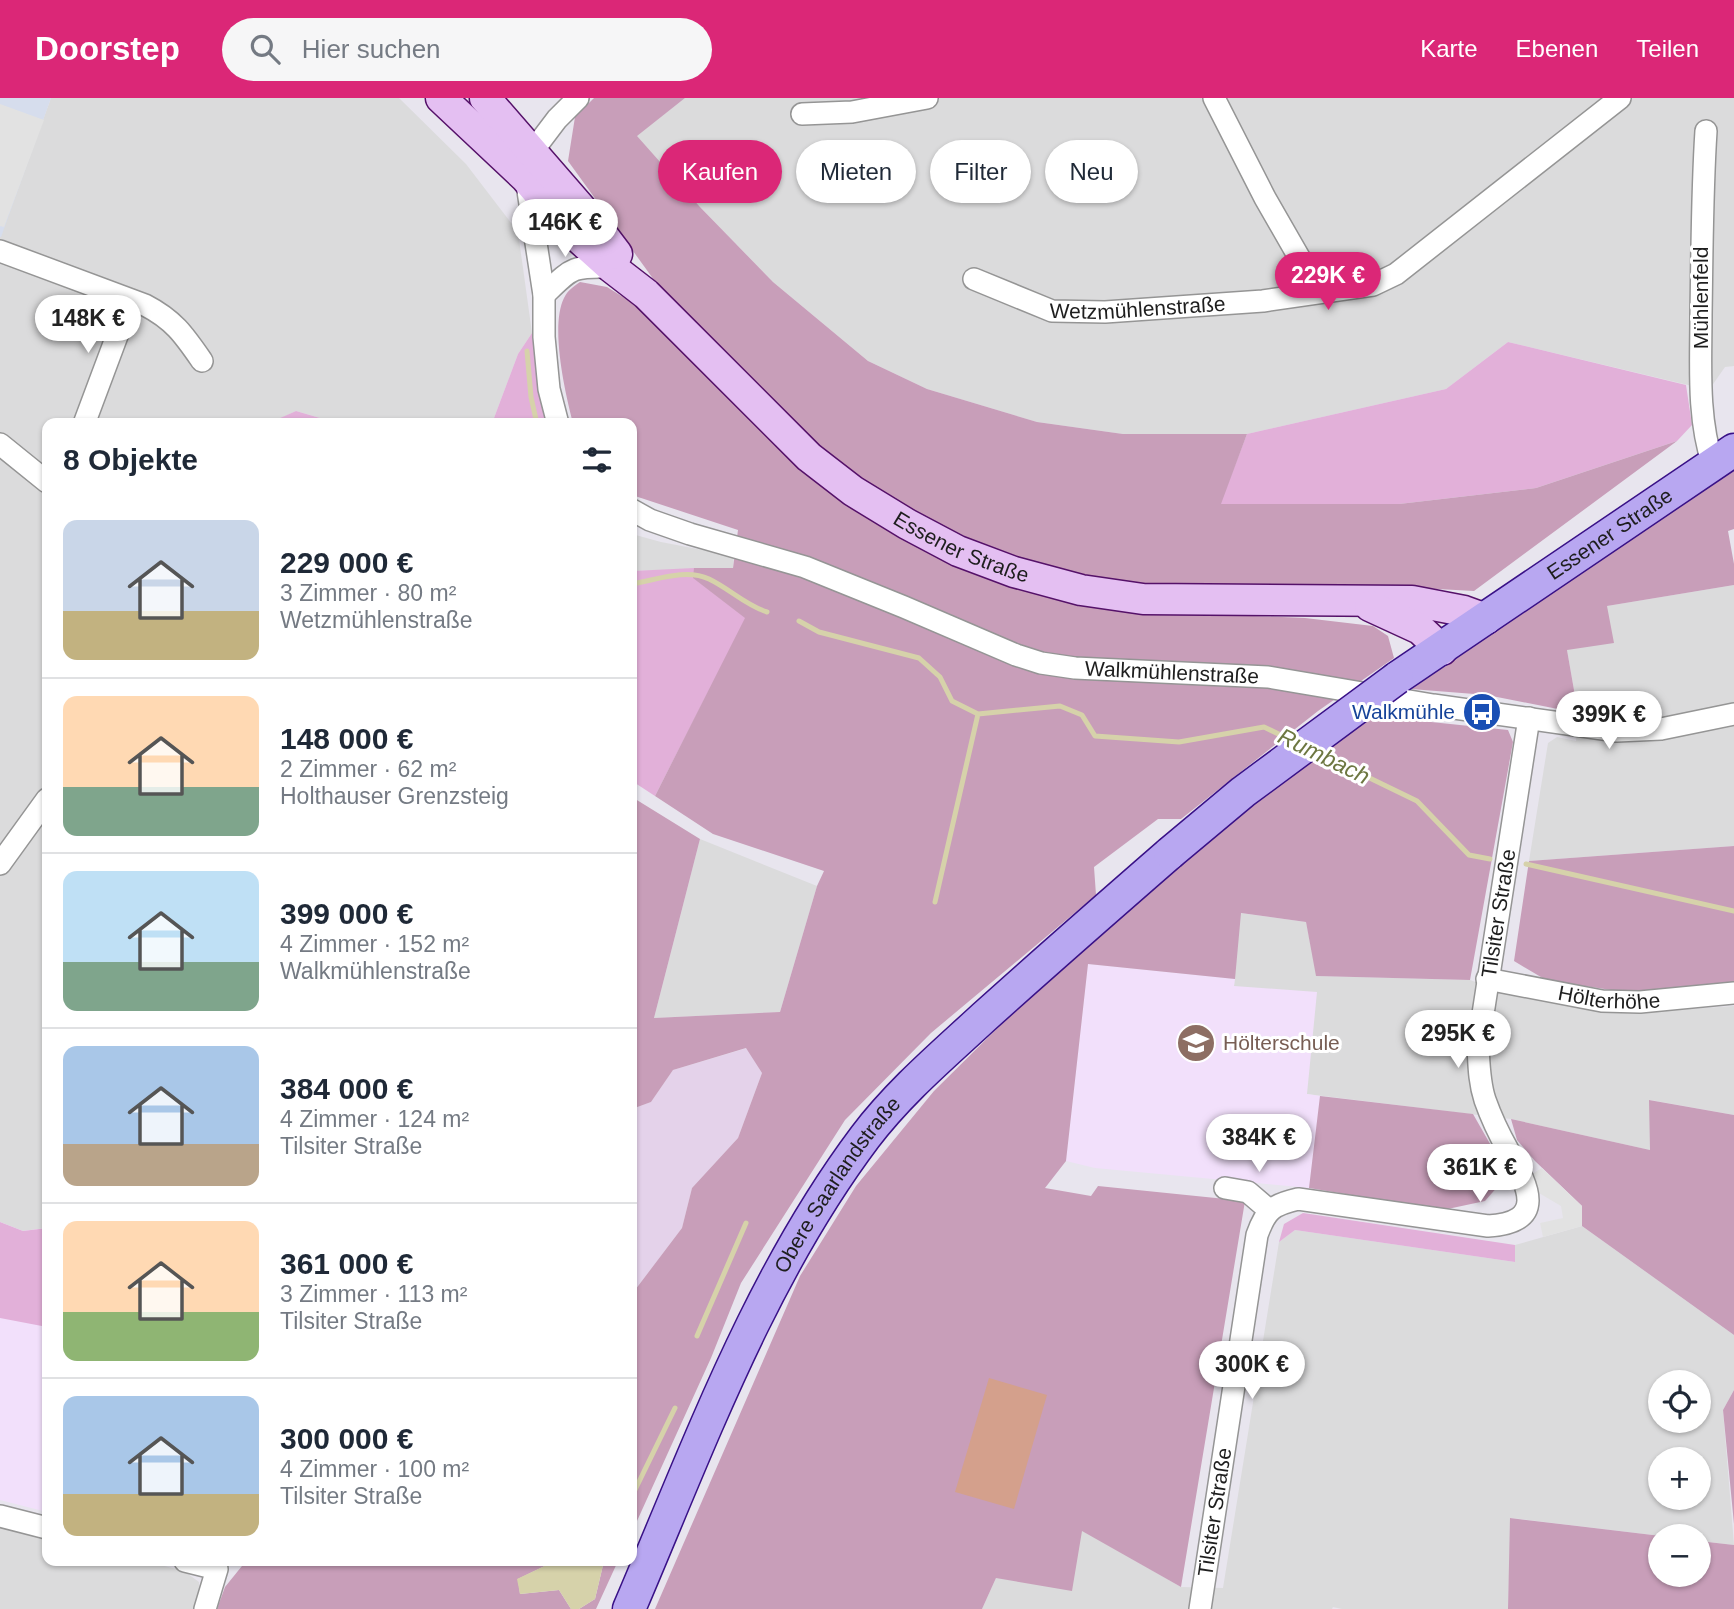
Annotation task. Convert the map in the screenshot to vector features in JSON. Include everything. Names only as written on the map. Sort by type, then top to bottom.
[{"type":"main road","name":"Essener Straße","points":[[441,98],[529,165],[592,221],[646,294]]},
{"type":"main road","name":"Essener Straße","points":[[485,98],[569,229],[646,294],[809,457],[853,491],[958,551],[1014,572],[1081,590],[1143,598],[1412,601],[1464,611],[1486,619]]},
{"type":"main road","name":"Essener Straße","points":[[1397,678],[1723,457]]},
{"type":"main road","name":"Essener Straße","points":[[1360,601],[1420,629],[1442,650]]},
{"type":"main road","name":"Obere Saarlandstraße","points":[[629,1609],[726,1383],[783,1265],[820,1202],[866,1136],[914,1081],[1170,853],[1243,792],[1397,678]]},
{"type":"street","points":[[556,418],[549,388],[544,337],[544,295],[529,165],[557,119],[578,98]]},
{"type":"street","points":[[802,114],[852,112],[927,98]]},
{"type":"street","points":[[1214,98],[1265,198],[1319,292]]},
{"type":"street","name":"Wetzmühlenstraße","points":[[974,279],[1052,311],[1131,310],[1263,300],[1373,285],[1396,274],[1620,98]]},
{"type":"street","name":"Mühlenfeld","points":[[1706,131],[1702,191],[1701,388],[1706,444],[1723,457]]},
{"type":"street","points":[[0,251],[164,315],[180,330],[202,362]]},
{"type":"street","points":[[544,295],[570,270],[584,266],[611,267]]},
{"type":"street","points":[[86,418],[131,300]]},
{"type":"street","points":[[0,444],[42,478]]},
{"type":"street","name":"Walkmühlenstraße","points":[[637,513],[690,534],[804,567],[1041,663],[1075,668],[1268,677],[1617,731],[1661,729],[1734,714]]},
{"type":"street","name":"Tilsiter Straße","points":[[1200,1609],[1257,1235],[1269,1210],[1278,1203],[1298,1199],[1488,1226],[1515,1221],[1524,1212],[1528,1192],[1523,1175],[1492,1119],[1479,1073],[1481,1019],[1529,718]]},
{"type":"street","points":[[3,854],[42,805]]},
{"type":"street","name":"Hölterhöhe","points":[[1488,979],[1602,1001],[1640,1002],[1734,993]]},
{"type":"street","points":[[1225,1188],[1248,1192],[1269,1210]]},
{"type":"street","points":[[0,1516],[42,1527]]},
{"type":"street","points":[[205,1609],[218,1569],[206,1566]]},
{"type":"shaded area","points":[[0,98],[51,98],[1,237],[0,237]]},
{"type":"shaded area","points":[[51,98],[399,98],[466,164],[518,232],[532,333],[518,354],[494,418],[320,418],[296,411],[281,418],[42,418],[42,1229],[23,1231],[0,1222],[0,237]]},
{"type":"shaded area","points":[[594,98],[685,98],[637,136],[658,160],[658,203],[696,203],[773,282],[868,361],[927,389],[1037,422],[1123,434],[1247,434],[1221,504],[1399,504],[1536,488],[1677,441],[1474,591],[1382,586],[1122,584],[1013,558],[906,510],[819,447],[654,280],[568,161],[575,117]]},
{"type":"shaded area","points":[[685,98],[1734,98],[1734,366],[1725,367],[1709,390],[1508,342],[1446,389],[1247,434],[1123,434],[1037,422],[927,389],[868,361],[773,282],[696,203],[782,203],[782,140],[658,140],[658,160],[636,136]]},
{"type":"shaded area","points":[[0,104],[44,120],[4,227],[0,226]]},
{"type":"shaded area","points":[[580,282],[607,287],[639,307],[791,461],[905,538],[1128,611],[1305,618],[1373,626],[1388,636],[1394,658],[1318,711],[1181,819],[1158,819],[1094,867],[1096,895],[931,1033],[845,1120],[741,1283],[711,1358],[637,1521],[637,1287],[682,1228],[692,1188],[738,1138],[762,1073],[746,1048],[673,1070],[651,1102],[637,1107],[637,800],[700,839],[654,1018],[780,1012],[817,886],[824,871],[713,834],[655,796],[745,618],[693,578],[694,568],[733,568],[738,530],[637,497],[637,418],[572,418],[560,360],[558,325],[560,310],[569,291]]},
{"type":"shaded area","points":[[532,333],[544,418],[494,418],[518,354]]},
{"type":"shaded area","points":[[1508,342],[1686,385],[1692,425],[1677,441],[1536,488],[1399,504],[1220,504],[1247,434],[1446,389]]},
{"type":"shaded area","points":[[296,411],[320,418],[280,418]]},
{"type":"shaded area","points":[[1734,468],[1734,529],[1728,531],[1734,564],[1734,585],[1607,606],[1614,643],[1567,650],[1578,713],[1487,695],[1411,689]]},
{"type":"shaded area","points":[[637,535],[734,556],[733,568],[637,571]]},
{"type":"shaded area","points":[[694,568],[694,578],[746,618],[655,796],[637,784],[637,571]]},
{"type":"shaded area","points":[[1734,585],[1734,846],[1529,861],[1548,743],[1557,737],[1576,741],[1578,713],[1567,650],[1607,606]]},
{"type":"shaded area","points":[[1379,711],[1431,722],[1508,730],[1513,742],[1470,980],[1316,976],[1306,922],[1241,913],[1235,979],[1088,964],[1066,1161],[1045,1188],[1091,1196],[1098,1186],[1245,1201],[1181,1587],[1082,1531],[1072,1591],[996,1578],[982,1609],[655,1609],[800,1276],[856,1186],[934,1091],[1055,971],[1170,869],[1278,783]]},
{"type":"shaded area","points":[[700,839],[817,886],[780,1012],[654,1018]]},
{"type":"shaded area","points":[[1734,846],[1734,983],[1624,992],[1546,980],[1514,961],[1529,861]]},
{"type":"shaded area","points":[[1240,913],[1306,922],[1317,976],[1470,980],[1506,993],[1646,1012],[1734,1006],[1734,1115],[1650,1100],[1650,1150],[1511,1119],[1307,1094],[1234,986]]},
{"type":"shaded area","name":"Hölterschule","points":[[1088,964],[1235,979],[1234,986],[1317,992],[1307,1094],[1320,1096],[1309,1188],[1095,1168],[1066,1161]]},
{"type":"shaded area","points":[[747,1048],[762,1073],[738,1138],[692,1188],[682,1228],[637,1287],[637,1107],[651,1102],[673,1070]]},
{"type":"shaded area","points":[[1320,1096],[1473,1114],[1501,1163],[1499,1185],[1485,1201],[1443,1210],[1309,1188]]},
{"type":"shaded area","points":[[1649,1100],[1734,1115],[1734,1335],[1582,1226],[1582,1206],[1517,1140],[1511,1119],[1650,1150]]},
{"type":"shaded area","points":[[1542,1168],[1582,1206],[1582,1226],[1543,1237],[1540,1223],[1563,1218],[1561,1206],[1539,1193],[1532,1174]]},
{"type":"shaded area","points":[[1303,1213],[1515,1245],[1515,1262],[1295,1230],[1279,1242],[1284,1224]]},
{"type":"shaded area","points":[[0,1222],[23,1231],[42,1229],[42,1511],[0,1500]]},
{"type":"shaded area","points":[[0,1222],[23,1231],[42,1229],[42,1326],[0,1318]]},
{"type":"shaded area","points":[[1582,1226],[1734,1335],[1734,1390],[1723,1410],[1734,1545],[1711,1542],[1711,1524],[1648,1524],[1648,1534],[1511,1518],[1508,1609],[982,1609],[996,1578],[1082,1530],[1181,1587],[1223,1588],[1279,1242],[1295,1230],[1515,1262],[1515,1245]]},
{"type":"shaded area","points":[[989,1378],[1047,1395],[1014,1509],[955,1492]]},
{"type":"shaded area","points":[[1734,1390],[1734,1524],[1723,1410]]},
{"type":"shaded area","points":[[1510,1518],[1648,1534],[1648,1587],[1711,1587],[1711,1542],[1734,1545],[1734,1609],[1508,1609]]},
{"type":"shaded area","points":[[0,1526],[42,1536],[42,1566],[164,1566],[184,1571],[199,1582],[200,1598],[196,1609],[0,1609]]},
{"type":"shaded area","points":[[242,1566],[545,1566],[518,1579],[520,1594],[559,1590],[571,1609],[217,1609],[225,1587]]},
{"type":"shaded area","points":[[544,1566],[603,1566],[595,1599],[579,1609],[571,1609],[559,1590],[520,1594],[517,1579]]},
{"type":"shaded area","points":[[603,1566],[616,1566],[596,1609],[579,1609],[595,1599]]},
{"type":"waterway","name":"Rumbach","points":[[527,351],[536,418]]},
{"type":"waterway","name":"Rumbach","points":[[637,583],[671,576],[700,576],[767,612]]},
{"type":"waterway","name":"Rumbach","points":[[799,621],[819,632],[919,658],[940,677],[952,701],[978,714],[1060,706],[1082,715],[1095,736],[1179,742],[1264,727],[1293,741]]},
{"type":"waterway","points":[[935,902],[978,714]]},
{"type":"waterway","name":"Rumbach","points":[[1314,751],[1417,801],[1469,855],[1490,859]]},
{"type":"waterway","name":"Rumbach","points":[[1526,864],[1734,911]]},
{"type":"waterway","points":[[697,1336],[746,1223]]},
{"type":"waterway","points":[[637,1486],[675,1408]]},
{"type":"place","name":"Walkmühle","points":[[1482,712]]},
{"type":"place","name":"Hölterschule","points":[[1196,1043]]}]
